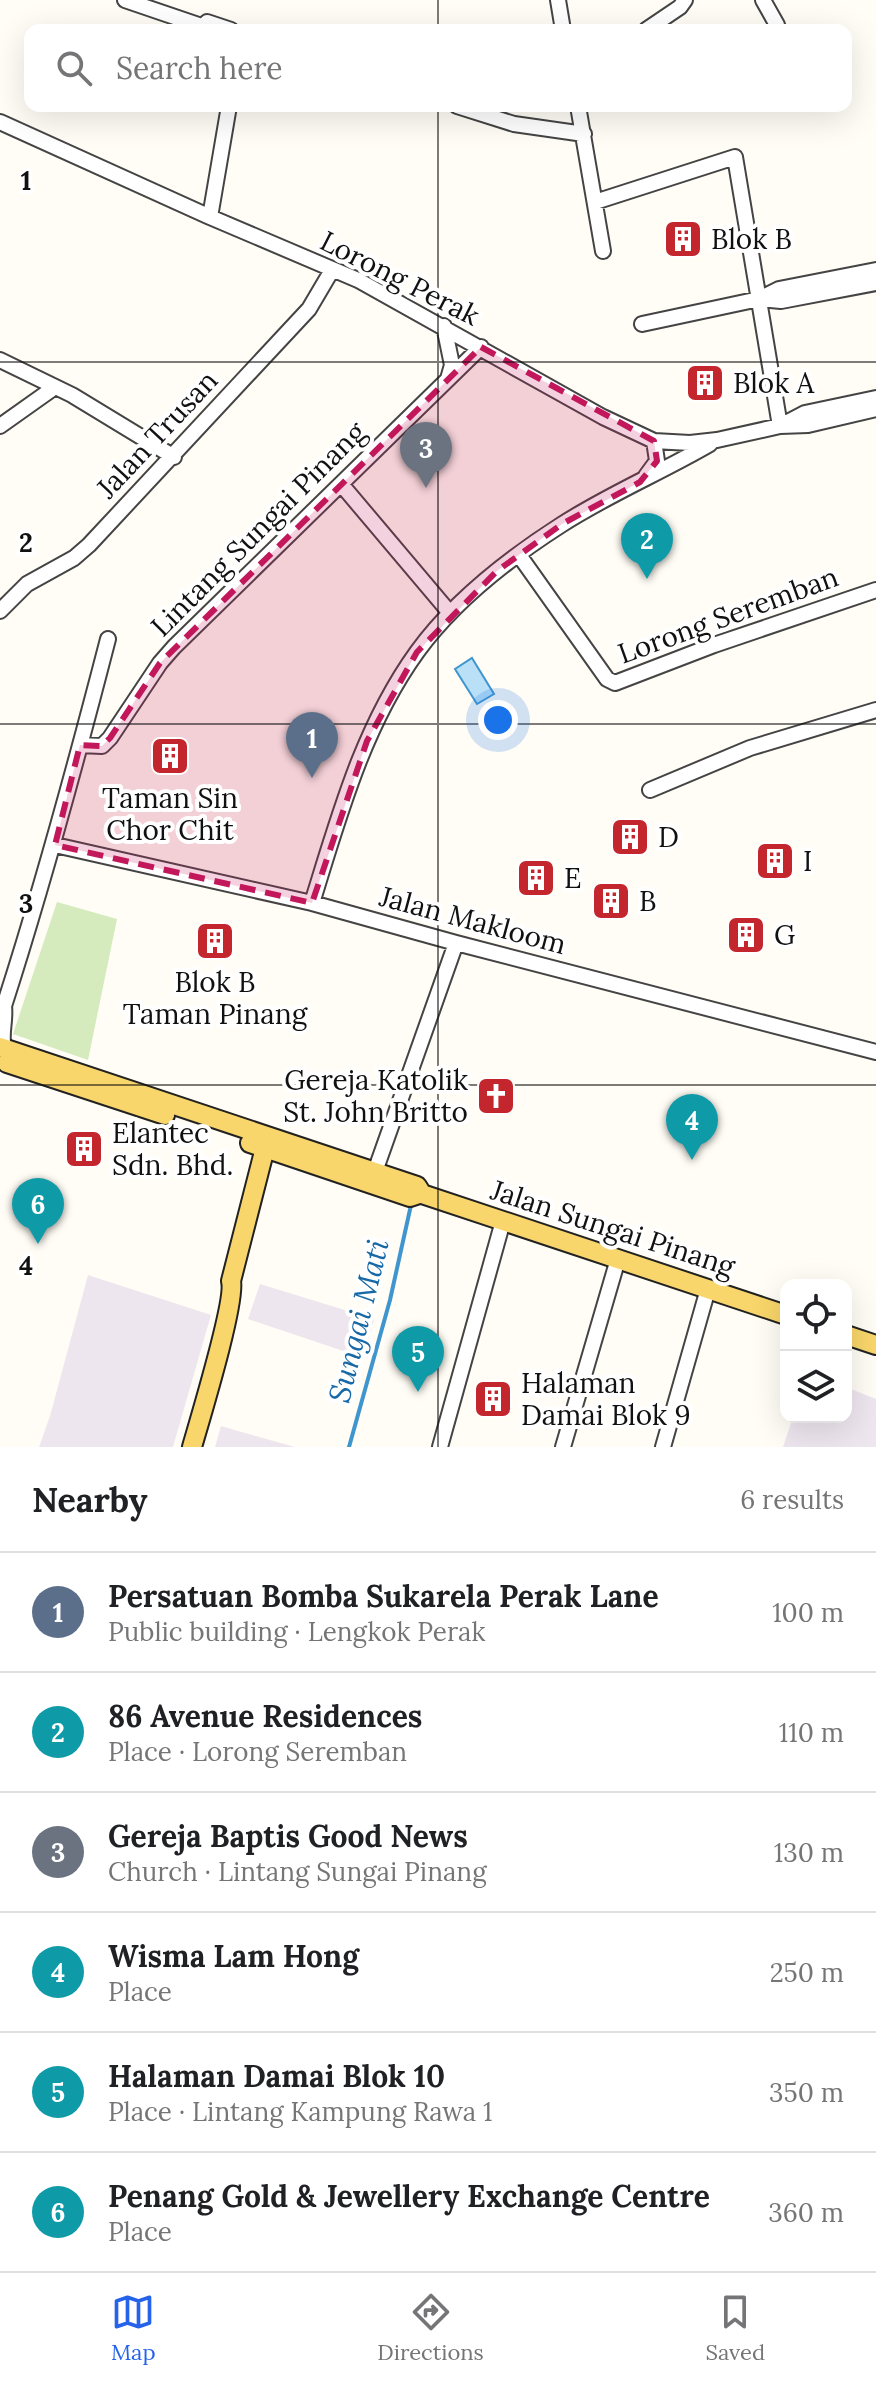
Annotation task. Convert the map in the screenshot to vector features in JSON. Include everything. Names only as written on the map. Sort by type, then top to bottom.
[{"type":"main road","name":"Jalan Sungai Pinang","points":[[1,1056],[373,1178],[410,1197],[422,1194],[780,1313]]},
{"type":"main road","points":[[192,1447],[233,1288],[239,1284],[271,1145]]},
{"type":"main road","points":[[852,1337],[876,1345]]},
{"type":"street","points":[[125,0],[195,24]]},
{"type":"street","points":[[152,0],[158,5],[213,24]]},
{"type":"street","points":[[558,0],[562,24]]},
{"type":"street","points":[[655,24],[685,0]]},
{"type":"street","points":[[763,0],[776,24]]},
{"type":"street","points":[[210,217],[228,112]]},
{"type":"street","points":[[476,112],[514,124],[584,134]]},
{"type":"street","points":[[579,112],[603,251]]},
{"type":"street","name":"Lorong Perak","points":[[0,122],[358,280],[612,422],[654,441],[690,443],[717,440],[780,426],[808,425],[876,409]]},
{"type":"street","points":[[595,202],[735,157],[780,426]]},
{"type":"street","name":"Jalan Trusan","points":[[0,611],[38,577],[74,558],[174,457],[309,309],[332,270]]},
{"type":"street","points":[[642,324],[759,299],[779,289],[876,270]]},
{"type":"street","points":[[759,299],[781,301],[876,283]]},
{"type":"street","points":[[444,326],[452,365],[448,379]]},
{"type":"street","name":"Lintang Sungai Pinang","points":[[80,745],[102,746],[174,647],[481,347]]},
{"type":"street","points":[[0,360],[55,387],[174,457]]},
{"type":"street","points":[[0,426],[55,387]]},
{"type":"street","name":"Lorong Perak","points":[[780,426],[805,413],[876,398]]},
{"type":"street","points":[[312,903],[346,792],[367,741],[389,696],[417,652],[450,613],[519,555],[562,524],[717,440]]},
{"type":"street","points":[[640,482],[657,461],[654,441]]},
{"type":"street","points":[[341,484],[450,613]]},
{"type":"street","name":"Lorong Seremban","points":[[519,555],[607,679],[615,683],[714,645],[876,590]]},
{"type":"street","name":"Lintang Sungai Pinang","points":[[1,1056],[6,1020],[2,1009],[55,845],[108,639]]},
{"type":"street","points":[[650,790],[750,748],[876,710]]},
{"type":"street","name":"Jalan Makloom","points":[[55,845],[312,903],[876,1052]]},
{"type":"street","points":[[373,1178],[456,943]]},
{"type":"street","points":[[440,1447],[503,1221]]},
{"type":"street","points":[[563,1447],[618,1259]]},
{"type":"street","points":[[663,1447],[708,1289]]},
{"type":"highlighted area","points":[[481,347],[654,441],[657,461],[640,482],[562,524],[497,571],[417,652],[367,741],[312,903],[55,845],[80,745],[102,746],[160,663]]},
{"type":"shaded area","points":[[88,1275],[211,1315],[173,1447],[39,1447]]},
{"type":"shaded area","points":[[260,1284],[374,1319],[364,1358],[248,1319]]},
{"type":"shaded area","points":[[852,1389],[876,1399],[876,1447],[783,1447],[791,1423],[852,1423]]},
{"type":"shaded area","points":[[221,1426],[238,1431],[295,1447],[215,1447]]},
{"type":"green space","points":[[57,902],[117,919],[88,1060],[13,1034]]},
{"type":"water","points":[[472,658],[494,694],[477,704],[455,669]]},
{"type":"waterway","name":"Sungai Mati","points":[[349,1447],[390,1300],[411,1205]]},
{"type":"place","name":"Blok B","points":[[683,239]]},
{"type":"place","name":"Blok A","points":[[705,383]]},
{"type":"place","name":"Gereja Baptis Good News","points":[[426,488]]},
{"type":"place","name":"86 Avenue Residences","points":[[647,579]]},
{"type":"place","name":"Taman Sin Chor Chit","points":[[170,756]]},
{"type":"place","name":"Persatuan Bomba Sukarela Perak Lane","points":[[312,778]]},
{"type":"place","name":"D","points":[[630,837]]},
{"type":"place","name":"I","points":[[775,861]]},
{"type":"place","name":"E","points":[[536,878]]},
{"type":"place","name":"B","points":[[611,901]]},
{"type":"place","name":"G","points":[[746,935]]},
{"type":"place","name":"Blok B Taman Pinang","points":[[215,941]]},
{"type":"place","name":"Gereja Katolik St. John Britto","points":[[496,1096]]},
{"type":"place","name":"Elantec Sdn. Bhd.","points":[[84,1149]]},
{"type":"place","name":"Wisma Lam Hong","points":[[692,1160]]},
{"type":"place","name":"Penang Gold & Jewellery Exchange Centre","points":[[38,1244]]},
{"type":"place","name":"Halaman Damai Blok 10","points":[[418,1392]]},
{"type":"place","name":"Halaman Damai Blok 9","points":[[493,1399]]}]
